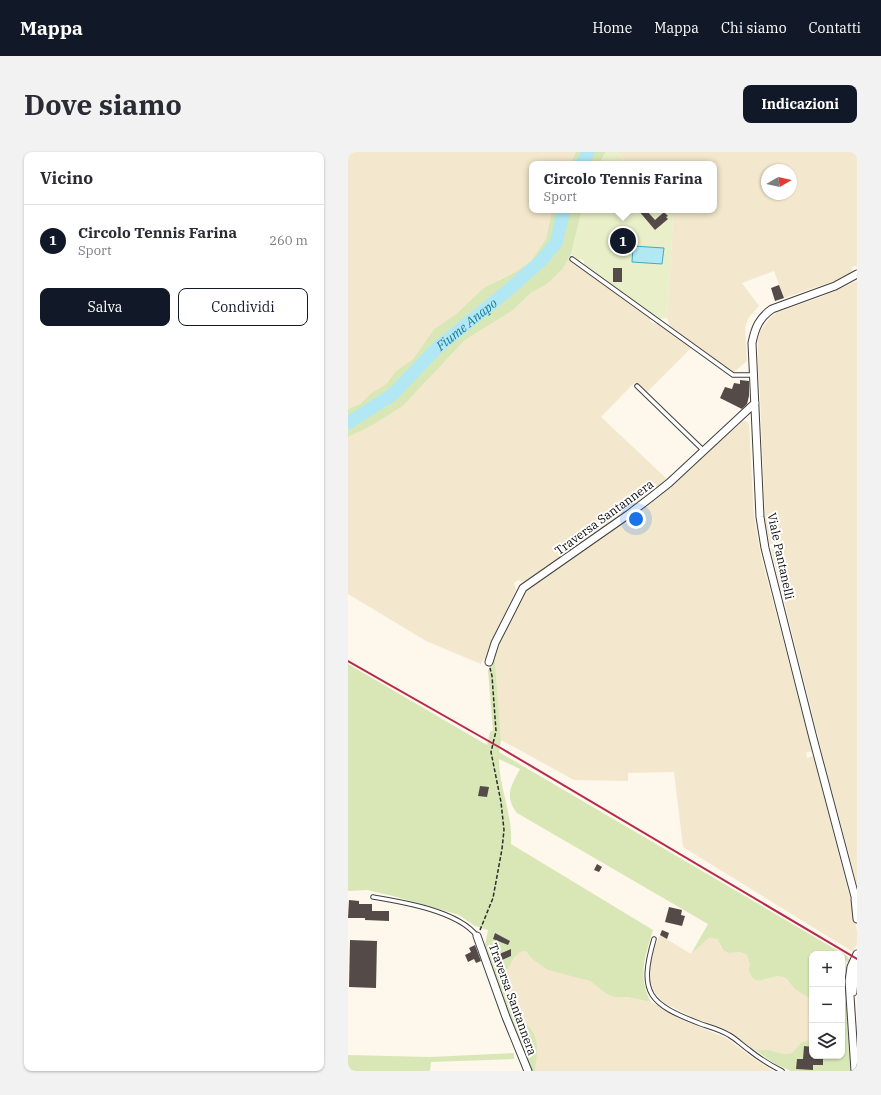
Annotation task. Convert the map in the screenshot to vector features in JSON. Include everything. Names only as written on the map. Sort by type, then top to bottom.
[{"type":"street","name":"Viale Pantanelli","points":[[857,274],[835,286],[772,309],[765,314],[757,325],[752,343],[760,517],[765,548],[856,901],[857,919]]},
{"type":"street","name":"Traversa Santannera","points":[[489,662],[495,643],[522,588],[634,510],[669,483],[755,403]]},
{"type":"street","name":"Traversa Santannera","points":[[477,936],[506,1017],[528,1071]]},
{"type":"street","points":[[855,1071],[851,967],[857,954]]},
{"type":"street","points":[[853,991],[857,966]]},
{"type":"lane","points":[[572,259],[733,375],[754,375]]},
{"type":"lane","points":[[636,386],[703,450]]},
{"type":"lane","points":[[373,897],[404,902],[446,915],[472,929],[477,936]]},
{"type":"lane","points":[[654,939],[649,956],[647,976],[650,993],[656,1001],[682,1015],[729,1035],[758,1057],[782,1071]]},
{"type":"path","points":[[477,936],[493,898],[504,830],[490,752],[496,731],[492,676],[489,662]]},
{"type":"shaded area","points":[[348,152],[576,152],[572,161],[529,161],[529,213],[551,213],[546,239],[531,261],[515,272],[500,279],[434,329],[413,359],[396,371],[386,384],[370,394],[360,404],[348,409]]},
{"type":"shaded area","points":[[617,152],[857,152],[857,267],[852,267],[852,272],[834,281],[784,298],[774,271],[742,283],[759,306],[749,317],[745,327],[747,361],[733,373],[670,326],[667,318],[673,219],[668,213],[717,213],[717,161],[624,161]]},
{"type":"shaded area","points":[[568,259],[650,319],[650,321],[654,324],[656,323],[692,347],[647,392],[635,382],[601,417],[668,480],[635,507],[626,505],[623,508],[624,511],[621,516],[524,582],[518,580],[514,583],[516,590],[495,634],[486,659],[483,660],[481,664],[426,641],[348,594],[348,437],[373,425],[403,406],[465,340],[512,311],[531,293],[547,284],[562,270]]},
{"type":"shaded area","points":[[857,281],[857,885],[771,549],[776,548],[775,544],[770,544],[765,520],[758,341],[760,331],[772,316],[778,312],[821,297]]},
{"type":"shaded area","points":[[743,421],[746,421],[749,424],[754,517],[761,556],[812,751],[806,753],[807,758],[813,756],[850,898],[857,931],[857,944],[853,952],[683,847],[674,772],[628,773],[628,781],[574,780],[501,740],[495,660],[499,645],[519,602],[527,589],[578,551],[638,512]]},
{"type":"shaded area","points":[[660,935],[691,954],[709,938],[717,939],[721,947],[730,953],[740,952],[747,955],[751,965],[763,980],[781,976],[793,987],[809,998],[809,1040],[792,1053],[784,1054],[769,1050],[750,1048],[729,1032],[694,1018],[664,1003],[652,990],[649,979],[653,951]]},
{"type":"shaded area","points":[[521,951],[526,951],[531,958],[590,981],[615,997],[627,997],[651,1002],[685,1021],[726,1038],[773,1071],[535,1071],[536,1053],[525,1023],[518,1018],[511,1004],[506,988],[505,977],[509,965]]},
{"type":"green space","points":[[576,152],[606,152],[601,161],[572,161]]},
{"type":"green space","points":[[606,152],[617,152],[624,161],[601,161]]},
{"type":"green space","points":[[551,213],[581,213],[571,254],[562,270],[547,284],[531,293],[512,311],[465,340],[403,406],[373,425],[348,437],[348,409],[360,404],[370,394],[386,384],[396,371],[413,359],[434,329],[457,313],[484,288],[515,272],[531,261],[546,239]]},
{"type":"green space","points":[[581,213],[668,213],[673,219],[667,318],[657,319],[584,264],[584,261],[581,259],[578,260],[571,254]]},
{"type":"green space","points":[[527,589],[519,602],[499,645],[495,660],[501,740],[499,752],[838,951],[809,951],[809,998],[794,988],[788,980],[783,977],[779,976],[765,980],[756,980],[752,978],[749,971],[750,965],[747,955],[740,952],[730,953],[724,951],[717,939],[709,938],[691,954],[708,924],[517,813],[511,801],[510,791],[520,769],[499,759],[501,780],[510,823],[511,844],[653,930],[645,958],[643,975],[644,984],[651,1002],[627,997],[615,997],[607,994],[590,981],[548,970],[531,958],[526,951],[520,953],[508,967],[505,976],[505,983],[507,994],[516,1015],[534,1034],[537,1045],[537,1054],[535,1071],[532,1071],[519,1042],[486,952],[485,945],[488,930],[475,926],[459,915],[393,896],[367,890],[348,891],[348,664],[487,745],[490,732],[493,730],[488,671],[497,646],[520,595]]},
{"type":"green space","points":[[845,955],[850,960],[848,963]]},
{"type":"green space","points":[[845,1002],[847,1004],[851,1071],[791,1071],[775,1064],[754,1049],[769,1050],[784,1054],[792,1053],[802,1042],[809,1041],[809,1059],[845,1059]]},
{"type":"green space","points":[[514,1053],[514,1059],[431,1062],[430,1071],[348,1071],[348,1055],[430,1057]]},
{"type":"water","points":[[633,246],[664,248],[662,264],[632,262]]},
{"type":"building","points":[[641,213],[649,213],[655,220],[663,213],[668,216],[666,217],[668,219],[655,230]]},
{"type":"building","points":[[613,268],[622,268],[622,282],[613,282]]},
{"type":"building","points":[[779,285],[784,298],[775,301],[771,288]]},
{"type":"building","points":[[740,380],[749,381],[749,396],[747,404],[742,409],[720,398],[725,387],[732,389],[734,383],[740,384]]},
{"type":"building","points":[[480,786],[489,787],[487,797],[478,796]]},
{"type":"building","points":[[597,864],[602,867],[599,872],[594,870]]},
{"type":"building","points":[[349,900],[359,901],[359,904],[372,904],[372,911],[389,911],[389,921],[365,920],[365,918],[348,918]]},
{"type":"building","points":[[669,907],[682,910],[681,915],[685,916],[682,926],[665,922]]},
{"type":"building","points":[[662,930],[669,933],[667,939],[660,935]]},
{"type":"building","points":[[495,933],[510,941],[508,945],[493,939]]},
{"type":"building","points":[[350,940],[377,941],[376,988],[349,987]]},
{"type":"building","points":[[475,945],[481,961],[476,963],[474,959],[468,962],[465,955],[471,952],[469,948]]},
{"type":"building","points":[[511,949],[511,956],[495,963],[492,957]]},
{"type":"building","points":[[804,1046],[809,1047],[809,1059],[823,1059],[823,1065],[813,1065],[813,1070],[796,1069],[797,1059],[803,1059]]},
{"type":"waterway","name":"Fiume Anapo","points":[[584,161],[588,152]]},
{"type":"waterway","name":"Fiume Anapo","points":[[348,423],[392,395],[438,347],[506,292],[541,261],[556,243],[563,213]]},
{"type":"railway","points":[[348,661],[499,747],[857,959]]},
{"type":"place","name":"Circolo Tennis Farina","points":[[623,241]]}]
